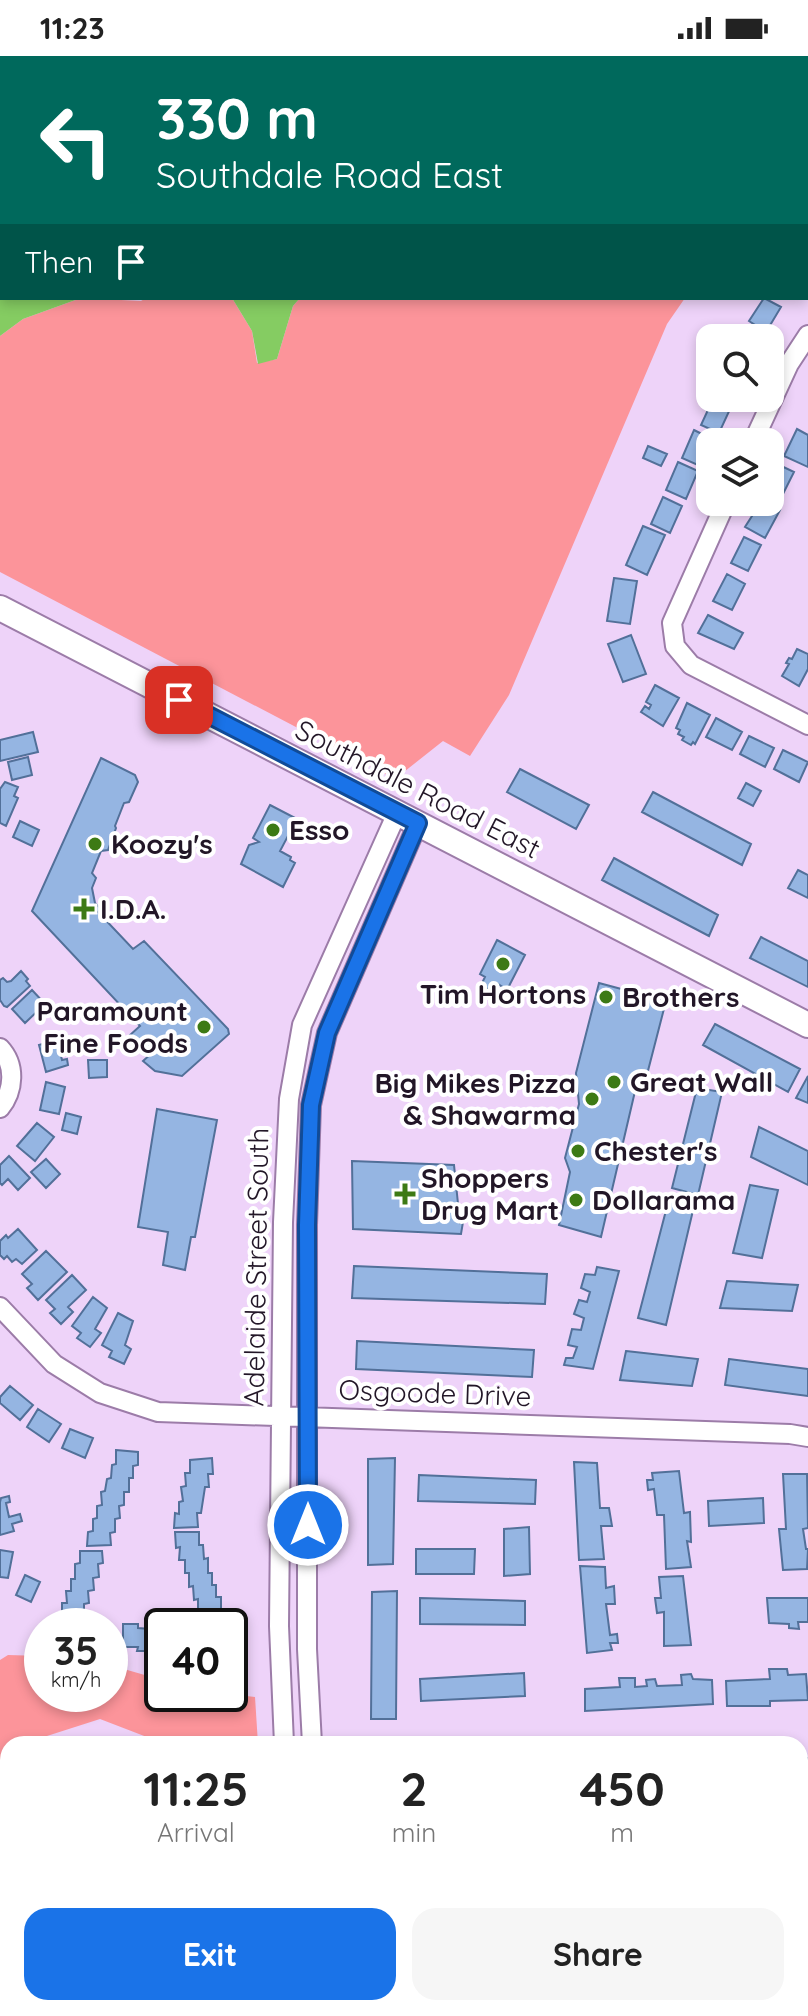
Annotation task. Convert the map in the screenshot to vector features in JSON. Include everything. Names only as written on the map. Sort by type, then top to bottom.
[{"type":"main road","name":"Southdale Road East","points":[[0,608],[808,1025]]},
{"type":"street","points":[[759,428],[789,364],[808,335]]},
{"type":"street","points":[[720,516],[672,623],[675,646],[691,665],[808,725]]},
{"type":"street","name":"Adelaide Street South","points":[[284,1736],[279,1626],[283,1222],[289,1099],[302,1025],[408,818]]},
{"type":"street","name":"Adelaide Street South","points":[[312,1736],[307,1649],[307,1225],[311,1105],[327,1033],[408,818]]},
{"type":"street","points":[[0,1048],[12,1070],[11,1089],[0,1108]]},
{"type":"street","name":"Osgoode Drive","points":[[0,1307],[54,1364],[100,1393],[158,1412],[808,1437]]},
{"type":"shaded area","points":[[0,300],[75,300],[23,319],[0,336]]},
{"type":"shaded area","points":[[75,300],[233,300],[252,331],[257,363],[277,359],[293,306],[298,300],[684,300],[667,324],[509,695],[470,756],[443,741],[395,779],[0,572],[0,336],[23,319]]},
{"type":"shaded area","points":[[233,300],[298,300],[293,306],[277,359],[258,364],[252,331]]},
{"type":"shaded area","points":[[8,1655],[24,1655],[24,1712],[128,1712],[128,1670],[144,1675],[144,1712],[248,1712],[248,1696],[255,1697],[257,1736],[144,1736],[100,1719],[47,1736],[0,1736],[0,1660]]},
{"type":"building","points":[[763,300],[781,307],[771,324],[749,321]]},
{"type":"building","points":[[707,412],[729,412],[721,428],[701,425]]},
{"type":"building","points":[[797,429],[808,435],[808,467],[784,456]]},
{"type":"building","points":[[694,430],[696,464],[682,458]]},
{"type":"building","points":[[648,446],[667,454],[661,466],[643,458]]},
{"type":"building","points":[[678,462],[696,470],[686,499],[666,490]]},
{"type":"building","points":[[784,467],[794,472],[784,492]]},
{"type":"building","points":[[663,497],[682,506],[670,533],[651,524]]},
{"type":"building","points":[[752,516],[777,516],[765,538],[745,527]]},
{"type":"building","points":[[643,526],[665,535],[647,575],[626,565]]},
{"type":"building","points":[[744,537],[761,545],[748,571],[731,563]]},
{"type":"building","points":[[727,574],[745,584],[732,610],[713,601]]},
{"type":"building","points":[[614,578],[637,581],[630,624],[607,621]]},
{"type":"building","points":[[708,615],[743,633],[734,649],[698,633]]},
{"type":"building","points":[[631,635],[646,674],[623,682],[608,644]]},
{"type":"building","points":[[797,649],[808,654],[808,669],[799,686],[782,676],[789,664],[786,663]]},
{"type":"building","points":[[655,685],[679,698],[663,726],[641,712],[645,706],[649,709],[651,705],[646,702]]},
{"type":"building","points":[[687,703],[710,715],[695,744],[693,742],[691,745],[682,740],[684,737],[678,734],[680,730],[676,728]]},
{"type":"building","points":[[716,718],[742,732],[732,750],[706,737]]},
{"type":"building","points":[[33,732],[38,752],[0,761],[0,740]]},
{"type":"building","points":[[749,736],[774,748],[765,767],[740,754]]},
{"type":"building","points":[[783,750],[808,762],[799,782],[774,769]]},
{"type":"building","points":[[28,757],[32,775],[12,780],[8,762]]},
{"type":"building","points":[[101,758],[135,775],[138,782],[129,802],[124,803],[108,850],[101,851],[92,873],[96,878],[92,888],[95,903],[101,909],[98,912],[133,949],[144,941],[228,1029],[229,1034],[182,1076],[155,1071],[143,1061],[152,1053],[129,1036],[140,1026],[32,911]]},
{"type":"building","points":[[520,769],[589,805],[576,829],[507,792]]},
{"type":"building","points":[[5,782],[18,787],[14,796],[18,798],[6,826],[0,823],[0,789]]},
{"type":"building","points":[[746,783],[761,791],[753,806],[738,798]]},
{"type":"building","points":[[653,792],[751,844],[742,865],[642,812]]},
{"type":"building","points":[[270,805],[297,819],[280,851],[295,863],[283,887],[241,864],[249,845],[259,842],[253,838]]},
{"type":"building","points":[[20,821],[39,830],[32,846],[13,837]]},
{"type":"building","points":[[614,858],[718,915],[709,936],[602,880]]},
{"type":"building","points":[[798,870],[808,875],[808,898],[788,888]]},
{"type":"building","points":[[761,937],[808,961],[808,987],[750,958]]},
{"type":"building","name":"Tim Hortons","points":[[497,940],[525,955],[507,990],[498,984],[493,992],[481,985],[485,977],[480,974]]},
{"type":"building","points":[[21,971],[30,986],[7,1007],[4,1006],[0,1000],[0,980],[11,981]]},
{"type":"building","points":[[599,983],[666,1001],[643,1090],[636,1087],[601,1237],[559,1225],[570,1172],[565,1158],[579,1104],[576,1073]]},
{"type":"building","points":[[32,990],[45,1004],[25,1023],[12,1009]]},
{"type":"building","points":[[715,1024],[800,1069],[788,1092],[703,1045]]},
{"type":"building","points":[[57,1040],[62,1060],[67,1059],[68,1065],[46,1072],[39,1045]]},
{"type":"building","points":[[88,1060],[107,1060],[107,1077],[89,1078]]},
{"type":"building","points":[[808,1076],[808,1103],[796,1098]]},
{"type":"building","points":[[46,1082],[65,1087],[59,1114],[40,1110]]},
{"type":"building","points":[[697,1088],[722,1092],[698,1195],[672,1188]]},
{"type":"building","points":[[157,1109],[217,1120],[195,1237],[191,1237],[185,1270],[163,1265],[168,1232],[138,1227]]},
{"type":"building","points":[[66,1113],[81,1117],[77,1134],[62,1130]]},
{"type":"building","points":[[37,1123],[54,1137],[35,1161],[17,1146]]},
{"type":"building","points":[[759,1127],[808,1151],[808,1185],[751,1157]]},
{"type":"building","points":[[9,1156],[30,1178],[18,1190],[8,1179],[2,1185],[0,1183],[0,1165]]},
{"type":"building","points":[[46,1159],[60,1174],[46,1188],[31,1172]]},
{"type":"building","name":"Shoppers Drug Mart","points":[[352,1161],[454,1165],[460,1223],[463,1222],[461,1234],[353,1229]]},
{"type":"building","points":[[750,1185],[778,1190],[762,1258],[733,1253]]},
{"type":"building","points":[[670,1195],[695,1202],[666,1325],[638,1318]]},
{"type":"building","points":[[18,1229],[37,1250],[22,1264],[0,1255],[0,1241]]},
{"type":"building","points":[[46,1251],[67,1272],[38,1300],[27,1288],[32,1284],[22,1274]]},
{"type":"building","points":[[354,1266],[547,1274],[545,1304],[352,1298]]},
{"type":"building","points":[[597,1267],[619,1271],[593,1369],[564,1365],[566,1358],[573,1358],[577,1347],[568,1345],[572,1329],[581,1330],[584,1318],[574,1314],[579,1300],[587,1302],[590,1292],[581,1288],[585,1274],[595,1275]]},
{"type":"building","points":[[72,1275],[86,1290],[68,1307],[73,1312],[61,1324],[50,1313],[55,1309],[46,1300]]},
{"type":"building","points":[[727,1281],[798,1285],[792,1311],[720,1308]]},
{"type":"building","points":[[93,1297],[107,1308],[95,1329],[101,1333],[90,1347],[77,1338],[81,1333],[72,1326]]},
{"type":"building","points":[[118,1313],[133,1321],[125,1345],[131,1349],[124,1364],[109,1357],[112,1351],[102,1345]]},
{"type":"building","points":[[357,1341],[534,1350],[532,1377],[356,1369]]},
{"type":"building","points":[[626,1351],[698,1359],[692,1386],[620,1380]]},
{"type":"building","points":[[729,1359],[808,1369],[808,1396],[725,1385]]},
{"type":"building","points":[[10,1386],[33,1405],[20,1420],[0,1403],[0,1397]]},
{"type":"building","points":[[38,1409],[61,1424],[49,1442],[27,1427]]},
{"type":"building","points":[[70,1429],[93,1438],[85,1458],[62,1448]]},
{"type":"building","points":[[116,1450],[138,1452],[138,1465],[133,1466],[129,1492],[124,1492],[124,1505],[119,1506],[120,1518],[115,1519],[115,1532],[110,1533],[111,1545],[87,1546],[88,1532],[93,1531],[93,1519],[97,1518],[97,1506],[102,1505],[101,1492],[105,1491],[107,1479],[111,1478],[112,1465],[116,1464]]},
{"type":"building","points":[[212,1458],[213,1474],[208,1474],[209,1487],[205,1487],[201,1513],[197,1513],[198,1527],[174,1528],[175,1513],[179,1514],[179,1502],[183,1501],[181,1487],[186,1486],[185,1473],[190,1473],[190,1460]]},
{"type":"building","points":[[395,1458],[393,1564],[368,1565],[368,1459]]},
{"type":"building","points":[[574,1462],[597,1463],[600,1508],[609,1508],[612,1526],[601,1526],[604,1559],[579,1560]]},
{"type":"building","points":[[679,1471],[684,1513],[690,1512],[691,1542],[687,1541],[691,1567],[666,1569],[664,1515],[657,1515],[654,1489],[648,1490],[647,1480],[653,1480],[652,1473]]},
{"type":"building","points":[[783,1474],[807,1474],[808,1528],[803,1529],[808,1549],[807,1569],[783,1570],[779,1529],[786,1529]]},
{"type":"building","points":[[419,1475],[536,1480],[535,1504],[418,1501]]},
{"type":"building","points":[[9,1496],[10,1502],[6,1503],[9,1517],[20,1514],[22,1521],[12,1524],[14,1531],[0,1535],[0,1502],[1,1498]]},
{"type":"building","points":[[763,1498],[764,1523],[709,1526],[708,1501]]},
{"type":"building","points":[[529,1527],[530,1574],[504,1576],[504,1529]]},
{"type":"building","points":[[175,1532],[199,1532],[199,1545],[203,1545],[204,1559],[208,1558],[208,1573],[212,1573],[212,1585],[216,1585],[216,1597],[221,1597],[221,1608],[198,1608],[193,1586],[189,1587],[189,1573],[185,1573],[185,1560],[179,1560],[180,1547],[176,1548]]},
{"type":"building","points":[[416,1549],[475,1549],[474,1574],[416,1574]]},
{"type":"building","points":[[0,1550],[13,1552],[8,1578],[0,1577]]},
{"type":"building","points":[[80,1551],[102,1551],[103,1563],[98,1564],[99,1577],[93,1578],[94,1590],[88,1591],[89,1603],[84,1604],[84,1608],[62,1608],[62,1603],[67,1603],[66,1591],[71,1591],[71,1579],[75,1579],[75,1564],[80,1563]]},
{"type":"building","points":[[580,1566],[605,1567],[606,1588],[614,1586],[615,1604],[606,1604],[610,1635],[617,1634],[618,1643],[610,1643],[612,1650],[587,1653]]},
{"type":"building","points":[[25,1575],[40,1582],[31,1602],[16,1595]]},
{"type":"building","points":[[683,1576],[691,1645],[664,1646],[664,1612],[657,1613],[655,1598],[661,1598],[659,1577]]},
{"type":"building","points":[[397,1591],[396,1719],[371,1719],[372,1592]]},
{"type":"building","points":[[420,1598],[525,1601],[525,1625],[420,1624]]},
{"type":"building","points":[[767,1598],[808,1598],[808,1622],[798,1622],[799,1629],[789,1628],[789,1624],[769,1623]]},
{"type":"building","points":[[128,1624],[138,1624],[138,1628],[144,1628],[144,1651],[137,1651],[138,1647],[128,1647]]},
{"type":"building","points":[[769,1669],[787,1669],[788,1675],[806,1674],[808,1700],[770,1701],[770,1706],[727,1706],[726,1681],[770,1679]]},
{"type":"building","points":[[524,1673],[525,1696],[421,1701],[420,1679]]},
{"type":"building","points":[[691,1674],[693,1679],[712,1680],[713,1704],[585,1711],[585,1689],[620,1687],[619,1678],[635,1678],[635,1687],[647,1686],[646,1680],[655,1679],[657,1686],[682,1685],[681,1675]]},
{"type":"place","name":"Esso","points":[[273,830]]},
{"type":"place","name":"Koozy's","points":[[95,844]]},
{"type":"place","name":"I.D.A.","points":[[84,909]]},
{"type":"place","name":"Tim Hortons","points":[[503,964]]},
{"type":"place","name":"Brothers","points":[[606,997]]},
{"type":"place","name":"Paramount Fine Foods","points":[[204,1027]]},
{"type":"place","name":"Great Wall","points":[[614,1082]]},
{"type":"place","name":"Big Mikes Pizza & Shawarma","points":[[592,1099]]},
{"type":"place","name":"Chester's","points":[[578,1151]]},
{"type":"place","name":"Shoppers Drug Mart","points":[[405,1194]]},
{"type":"place","name":"Dollarama","points":[[576,1200]]},
{"type":"route","points":[[179,700],[418,823],[327,1033],[311,1105],[307,1225],[308,1525]]}]
